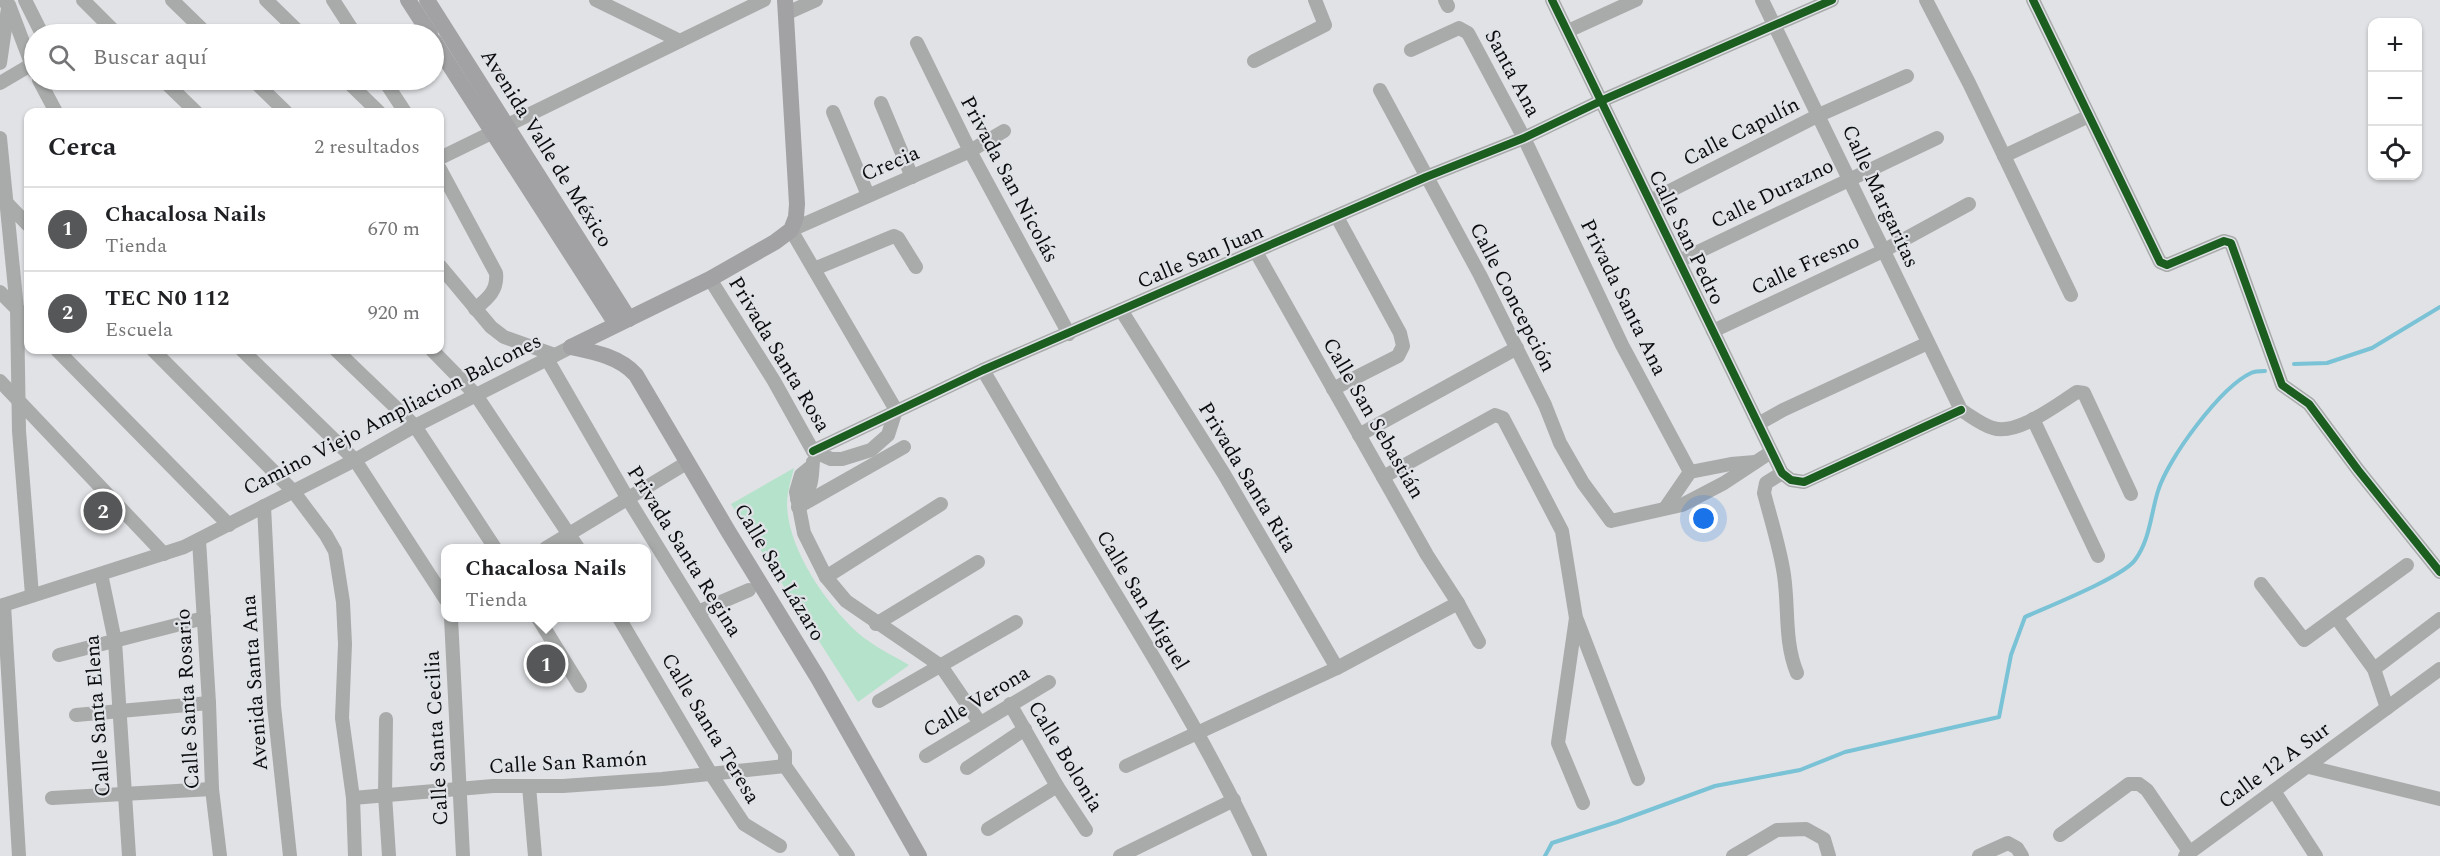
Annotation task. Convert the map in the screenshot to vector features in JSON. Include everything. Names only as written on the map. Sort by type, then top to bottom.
[{"type":"main road","points":[[408,0],[424,24]]},
{"type":"main road","name":"Avenida Valle de México","points":[[427,0],[440,24]]},
{"type":"main road","points":[[786,7],[797,204],[796,217],[790,230]]},
{"type":"main road","name":"Avenida Valle de México","points":[[444,31],[499,131]]},
{"type":"main road","name":"Avenida Valle de México","points":[[444,55],[499,131],[623,321]]},
{"type":"main road","name":"Camino Viejo Ampliacion Balcones","points":[[571,347],[710,279],[776,242],[790,230]]},
{"type":"main road","name":"Calle San Lázaro","points":[[571,347],[598,353],[628,366],[648,393],[818,678],[919,856]]},
{"type":"street","points":[[25,0],[37,24]]},
{"type":"street","points":[[83,0],[107,24]]},
{"type":"street","points":[[172,0],[197,24]]},
{"type":"street","points":[[266,0],[291,24]]},
{"type":"street","points":[[333,0],[349,24]]},
{"type":"street","points":[[596,0],[680,41]]},
{"type":"street","points":[[444,156],[764,0]]},
{"type":"street","points":[[786,7],[816,0]]},
{"type":"street","points":[[1254,61],[1325,25],[1315,0]]},
{"type":"street","name":"Calle San Pedro","points":[[1552,0],[1782,473]]},
{"type":"street","points":[[1568,31],[1636,0]]},
{"type":"street","name":"Calle Margaritas","points":[[1762,0],[1851,178],[1883,251],[1961,410]]},
{"type":"street","name":"Calle San Juan","points":[[813,451],[983,370],[1426,177],[1524,138],[1602,100],[1832,0]]},
{"type":"street","points":[[1926,0],[2071,295]]},
{"type":"street","points":[[2033,0],[2160,262],[2167,265],[2224,240],[2231,243],[2282,385],[2310,404],[2358,470],[2440,572]]},
{"type":"street","points":[[0,63],[8,2]]},
{"type":"street","points":[[8,2],[24,42]]},
{"type":"street","name":"Santa Ana","points":[[1411,50],[1459,28],[1464,29],[1524,138]]},
{"type":"street","name":"Privada San Nicolás","points":[[917,43],[970,151],[1069,334]]},
{"type":"street","points":[[0,83],[24,72]]},
{"type":"street","name":"Calle Capulín","points":[[1650,201],[1819,115],[1907,76]]},
{"type":"street","points":[[44,90],[54,108]]},
{"type":"street","points":[[172,90],[191,108]]},
{"type":"street","points":[[263,90],[282,108]]},
{"type":"street","points":[[356,90],[375,108]]},
{"type":"street","points":[[391,90],[402,108]]},
{"type":"street","name":"Calle Concepción","points":[[1380,90],[1480,274],[1545,405],[1560,443],[1583,483],[1611,521],[1666,507]]},
{"type":"street","points":[[881,103],[912,177]]},
{"type":"street","points":[[833,112],[868,195]]},
{"type":"street","points":[[2004,156],[2089,116]]},
{"type":"street","name":"Crecia","points":[[790,230],[970,151],[1004,131]]},
{"type":"street","points":[[0,138],[3,199],[17,309],[18,431],[32,595]]},
{"type":"street","name":"Privada Santa Ana","points":[[1524,138],[1622,345],[1690,471]]},
{"type":"street","name":"Calle Durazno","points":[[1679,261],[1937,138]]},
{"type":"street","points":[[444,176],[496,273],[497,280],[491,296],[475,309]]},
{"type":"street","points":[[3,199],[24,221]]},
{"type":"street","name":"Calle Fresno","points":[[1713,331],[1883,251],[1969,204]]},
{"type":"street","points":[[1333,389],[1398,356],[1403,346],[1400,333],[1337,217]]},
{"type":"street","points":[[790,230],[896,410],[888,435],[871,450],[842,459],[831,459],[813,451],[812,479],[807,493],[797,503]]},
{"type":"street","points":[[814,269],[894,236],[898,238],[916,267]]},
{"type":"street","name":"Calle San Sebastián","points":[[1256,252],[1427,555],[1458,603],[1479,642]]},
{"type":"street","points":[[444,274],[491,327],[504,337],[551,357]]},
{"type":"street","name":"Privada Santa Rosa","points":[[710,279],[774,381],[813,451]]},
{"type":"street","points":[[0,292],[24,316]]},
{"type":"street","name":"Privada Santa Rita","points":[[1121,310],[1224,474],[1337,669]]},
{"type":"street","points":[[1758,424],[1928,342]]},
{"type":"street","name":"Camino Viejo Ampliacion Balcones","points":[[2,606],[164,554],[199,540],[571,347]]},
{"type":"street","points":[[1359,435],[1517,348]]},
{"type":"street","points":[[61,354],[229,525]]},
{"type":"street","points":[[157,354],[293,491],[326,535],[334,551],[339,566],[345,644],[342,718],[353,798],[355,856]]},
{"type":"street","points":[[246,354],[355,460],[441,592]]},
{"type":"street","points":[[340,354],[415,426],[492,544]]},
{"type":"street","points":[[436,354],[476,395],[575,544]]},
{"type":"street","name":"Privada Santa Regina","points":[[551,357],[628,500],[785,753],[785,765],[848,856]]},
{"type":"street","name":"Calle San Miguel","points":[[983,370],[1199,733],[1260,856]]},
{"type":"street","points":[[0,381],[164,554]]},
{"type":"street","points":[[1797,673],[1789,654],[1784,574],[1764,493],[1766,483],[1782,473],[1797,482],[1804,482],[1961,410],[1995,429],[2007,429],[2033,419],[2077,392],[2084,393],[2089,401],[2132,494]]},
{"type":"street","points":[[1383,477],[1495,415],[1503,418],[1562,531],[1576,618],[1638,779]]},
{"type":"street","points":[[2033,419],[2098,556]]},
{"type":"street","points":[[797,503],[904,447]]},
{"type":"street","points":[[1666,507],[1682,505],[1724,483],[1772,452]]},
{"type":"street","points":[[554,544],[688,462]]},
{"type":"street","points":[[1666,507],[1690,471],[1759,462]]},
{"type":"street","points":[[1690,471],[1724,483]]},
{"type":"street","points":[[797,503],[808,541],[826,577],[846,601],[876,624],[941,666],[980,723]]},
{"type":"street","points":[[826,577],[941,504]]},
{"type":"street","name":"Avenida Santa Ana","points":[[264,506],[274,706],[290,856]]},
{"type":"street","name":"Calle Santa Rosario","points":[[199,540],[212,789],[220,856]]},
{"type":"street","points":[[876,624],[978,562]]},
{"type":"street","points":[[2261,584],[2304,640],[2407,565]]},
{"type":"street","name":"Calle Santa Elena","points":[[101,574],[115,641],[129,856]]},
{"type":"street","points":[[698,612],[749,590]]},
{"type":"street","points":[[1126,766],[1337,669],[1458,603]]},
{"type":"street","points":[[2,606],[20,856]]},
{"type":"street","points":[[2336,617],[2374,669],[2386,708]]},
{"type":"street","points":[[59,655],[204,618]]},
{"type":"street","points":[[1576,618],[1558,743],[1583,803]]},
{"type":"street","points":[[2374,669],[2440,619]]},
{"type":"street","name":"Calle Santa Cecilia","points":[[451,622],[463,856]]},
{"type":"street","points":[[540,622],[580,686]]},
{"type":"street","name":"Calle Santa Teresa","points":[[621,622],[711,774],[744,824],[780,846]]},
{"type":"street","points":[[879,701],[1016,622]]},
{"type":"street","name":"Calle 12 A Sur","points":[[2187,854],[2440,669]]},
{"type":"street","name":"Calle Verona","points":[[926,756],[1048,681]]},
{"type":"street","points":[[76,715],[209,703]]},
{"type":"street","name":"Calle Bolonia","points":[[1010,704],[1057,786],[1086,830]]},
{"type":"street","points":[[386,719],[385,795],[389,856]]},
{"type":"street","points":[[967,768],[1025,729]]},
{"type":"street","name":"Calle San Ramón","points":[[353,798],[458,788],[563,786],[711,774],[785,765]]},
{"type":"street","points":[[2309,767],[2440,799]]},
{"type":"street","points":[[2060,835],[2129,784],[2139,784],[2146,790],[2187,854]]},
{"type":"street","points":[[529,786],[535,856]]},
{"type":"street","points":[[988,829],[1057,786]]},
{"type":"street","points":[[52,798],[212,789]]},
{"type":"street","points":[[2274,791],[2316,856]]},
{"type":"street","points":[[1120,856],[1234,800]]},
{"type":"street","points":[[1733,856],[1777,830],[1806,829],[1824,839],[1829,856]]},
{"type":"street","points":[[1979,856],[2008,843],[2017,848],[2022,856]]},
{"type":"green space","points":[[794,468],[787,500],[789,522],[801,557],[811,575],[834,607],[858,633],[909,665],[858,702],[731,504]]},
{"type":"waterway","points":[[2294,364],[2327,363],[2372,348],[2440,307]]},
{"type":"waterway","points":[[1545,856],[1552,843],[1715,786],[1800,770],[1845,752],[1999,717],[2011,655],[2025,617],[2101,583],[2128,567],[2135,560],[2144,544],[2158,491],[2184,443],[2225,393],[2251,373],[2265,371]]},
{"type":"cycle path","points":[[1552,0],[1782,473],[1791,480],[1804,482],[1961,410]]},
{"type":"cycle path","points":[[813,451],[983,370],[1426,177],[1524,138],[1603,100],[1832,0]]},
{"type":"cycle path","points":[[2033,0],[2160,262],[2167,265],[2224,241],[2231,243],[2282,385],[2309,404],[2358,470],[2440,572]]},
{"type":"place","name":"TEC N0 112","points":[[103,511]]},
{"type":"place","name":"Chacalosa Nails","points":[[546,664]]}]
